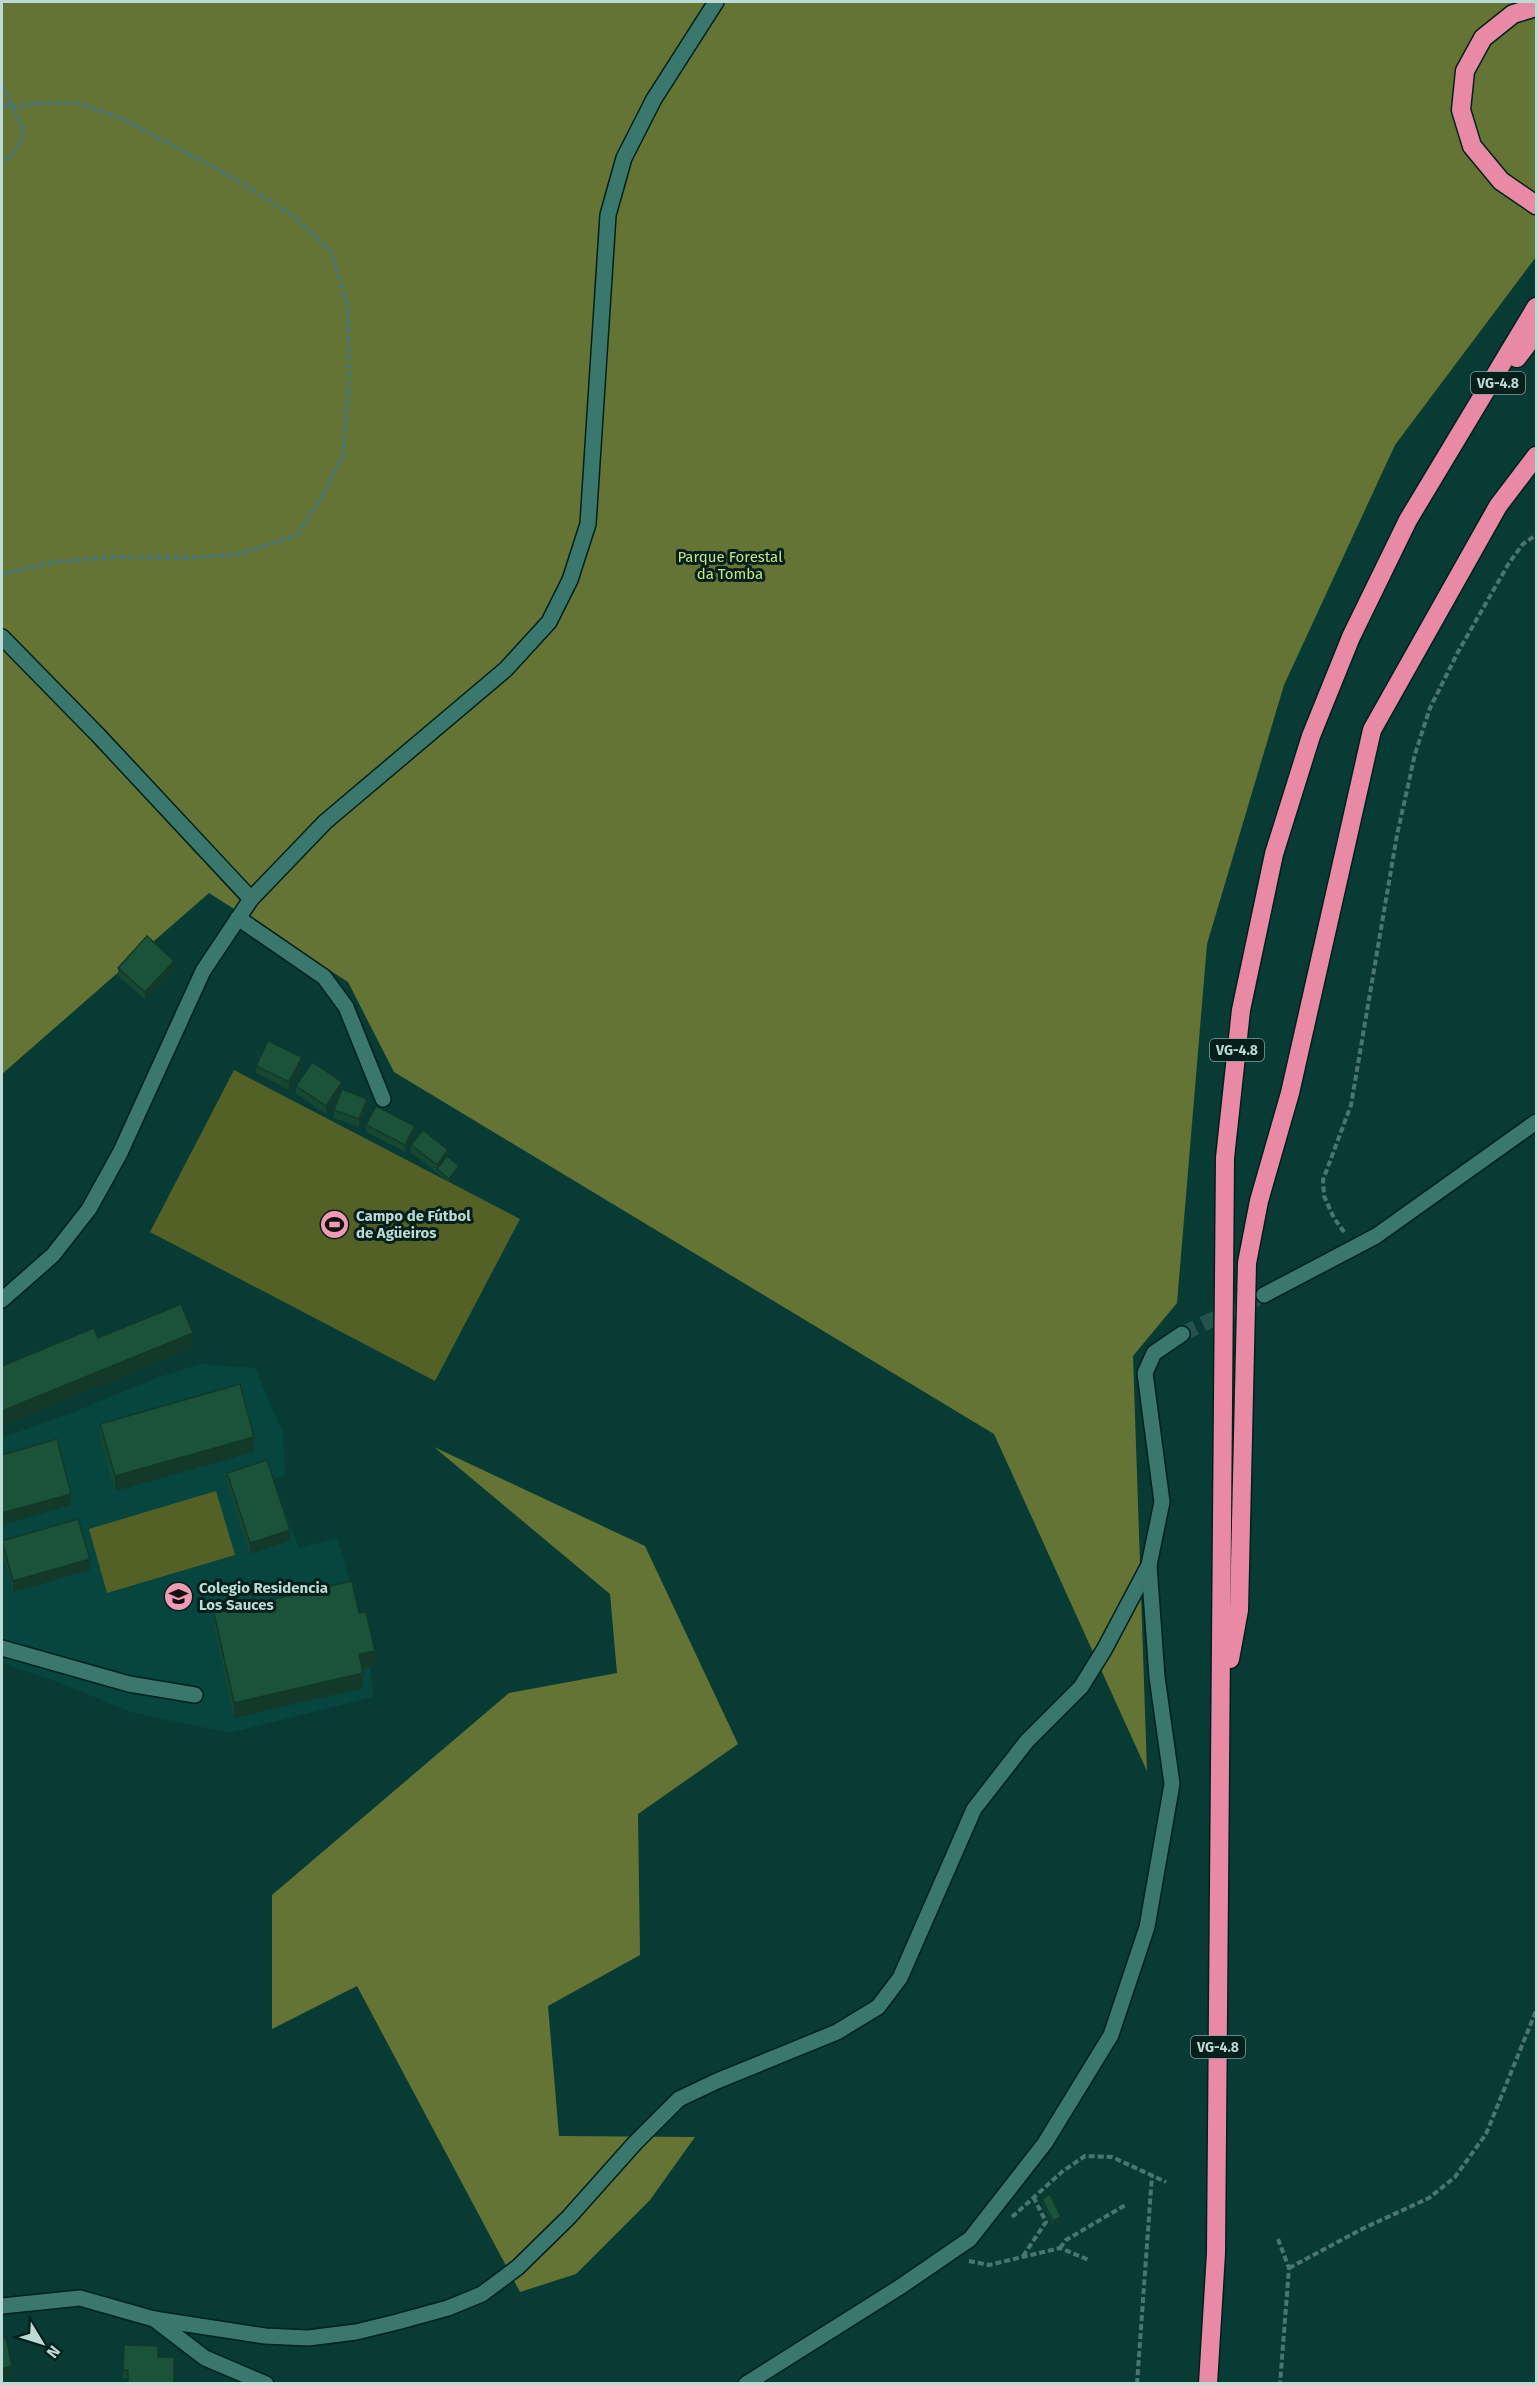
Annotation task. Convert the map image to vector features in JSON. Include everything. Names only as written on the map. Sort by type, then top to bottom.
[{"type":"highway","points":[[1536,7],[1513,14],[1484,38],[1465,71],[1461,110],[1472,146],[1501,181],[1536,205]]},
{"type":"highway","points":[[1460,433],[1536,307]]},
{"type":"highway","name":"VG-4.8","points":[[1209,2384],[1216,2253],[1225,1158],[1241,1010],[1274,854],[1311,736],[1351,637],[1403,530],[1460,433],[1536,333]]},
{"type":"highway","points":[[1221,1711],[1239,1610],[1247,1263],[1259,1201],[1290,1093],[1372,730],[1497,506],[1536,456]]},
{"type":"street","points":[[2,1300],[53,1255],[89,1209],[120,1153],[203,971],[251,899],[325,822],[506,669],[549,622],[570,580],[588,524],[608,215],[624,158],[634,138],[654,99],[716,2]]},
{"type":"street","points":[[2,637],[98,735],[251,899]]},
{"type":"street","points":[[238,918],[324,977],[346,1007],[383,1099]]},
{"type":"street","points":[[1264,1295],[1376,1236],[1536,1122]]},
{"type":"street","points":[[2,2306],[80,2298],[154,2319],[265,2336],[308,2338],[356,2332],[448,2308],[482,2294],[518,2267],[569,2217],[679,2099],[837,2032],[878,2007],[900,1978],[974,1809],[1027,1741],[1081,1687],[1104,1650],[1149,1564],[1162,1503],[1145,1373],[1155,1353],[1182,1334]]},
{"type":"street","points":[[746,2384],[970,2240],[1045,2143],[1111,2035],[1147,1927],[1172,1784],[1157,1677],[1149,1564]]},
{"type":"street","points":[[2,1648],[129,1684],[195,1695]]},
{"type":"street","points":[[154,2319],[205,2358],[266,2384]]},
{"type":"path","points":[[2,84],[11,107],[24,130],[12,157],[2,162]]},
{"type":"path","points":[[2,105],[11,107],[40,103],[79,104],[128,121],[232,177],[292,215],[331,252],[348,308],[349,380],[342,456],[321,498],[297,535],[236,555],[185,558],[114,557],[54,562],[2,574]]},
{"type":"path","points":[[1354,1248],[1334,1218],[1324,1196],[1323,1180],[1351,1105],[1397,835],[1415,754],[1430,708],[1458,652],[1509,563],[1523,544],[1536,535]]},
{"type":"path","points":[[1289,2268],[1364,2228],[1429,2198],[1455,2177],[1486,2134],[1536,2011]]},
{"type":"path","points":[[1008,2219],[1017,2214],[1063,2171],[1085,2156],[1112,2157],[1166,2182]]},
{"type":"path","points":[[1137,2384],[1152,2175]]},
{"type":"path","points":[[1023,2257],[1046,2222],[1034,2198]]},
{"type":"path","points":[[1060,2248],[1066,2240],[1127,2204]]},
{"type":"path","points":[[1278,2239],[1289,2268],[1280,2384]]},
{"type":"path","points":[[942,2257],[989,2265],[1060,2248],[1089,2260]]},
{"type":"shaded area","name":"Campo de Fútbol de Agüeiros","points":[[234,1070],[520,1219],[435,1381],[150,1232]]},
{"type":"shaded area","name":"Colegio Residencia Los Sauces","points":[[201,1364],[255,1368],[283,1433],[285,1475],[273,1479],[299,1548],[337,1538],[369,1646],[373,1697],[229,1733],[131,1712],[60,1683],[2,1663],[2,1438],[69,1414],[156,1378]]},
{"type":"shaded area","points":[[216,1491],[235,1555],[107,1593],[89,1529]]},
{"type":"green space","name":"Parque Forestal da Tomba","points":[[2,2],[1536,2],[1536,257],[1395,445],[1284,685],[1207,944],[1177,1303],[1133,1356],[1147,1771],[994,1434],[394,1072],[348,982],[209,893],[2,1074]]},
{"type":"green space","points":[[434,1447],[645,1546],[738,1744],[638,1814],[640,1955],[548,2006],[559,2136],[695,2137],[650,2200],[576,2274],[520,2292],[357,1986],[272,2029],[272,1895],[509,1693],[617,1673],[610,1594]]},
{"type":"building","points":[[147,936],[174,961],[145,992],[118,968]]},
{"type":"building","points":[[268,1041],[302,1057],[289,1082],[256,1066]]},
{"type":"building","points":[[312,1062],[342,1082],[326,1106],[296,1086]]},
{"type":"building","points":[[342,1089],[367,1099],[359,1119],[334,1110]]},
{"type":"building","points":[[376,1106],[415,1126],[405,1145],[366,1125]]},
{"type":"building","points":[[423,1130],[448,1150],[437,1165],[411,1145]]},
{"type":"building","points":[[447,1156],[459,1166],[449,1179],[437,1169]]},
{"type":"building","points":[[181,1304],[193,1333],[2,1411],[2,1366],[94,1328],[98,1338]]},
{"type":"building","points":[[240,1384],[254,1437],[115,1476],[100,1424]]},
{"type":"building","points":[[57,1439],[71,1494],[2,1513],[2,1455]]},
{"type":"building","points":[[267,1460],[290,1530],[250,1543],[227,1473]]},
{"type":"building","points":[[78,1519],[90,1559],[13,1581],[2,1541]]},
{"type":"building","points":[[352,1581],[359,1613],[366,1612],[375,1651],[359,1654],[363,1673],[234,1703],[214,1613]]},
{"type":"building","points":[[1050,2194],[1061,2217],[1053,2221],[1042,2199]]},
{"type":"building","points":[[6,2338],[12,2366],[2,2369],[2,2339]]},
{"type":"building","points":[[124,2345],[158,2346],[158,2357],[174,2357],[174,2384],[128,2384],[128,2370],[123,2370]]},
{"type":"tunnel","points":[[1182,1334],[1264,1295]]},
{"type":"place","name":"Campo de Fútbol de Agüeiros","points":[[335,1225]]},
{"type":"place","name":"Colegio Residencia Los Sauces","points":[[178,1597]]}]
